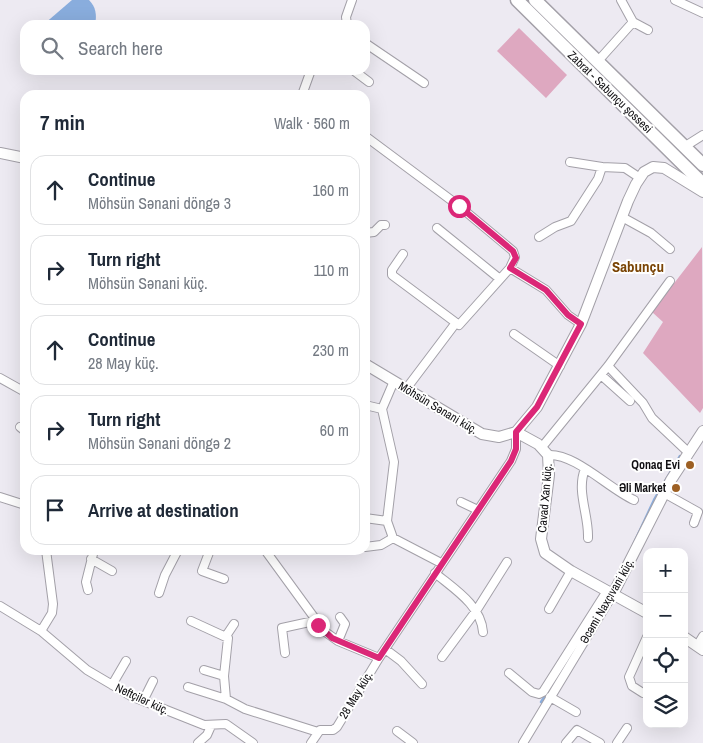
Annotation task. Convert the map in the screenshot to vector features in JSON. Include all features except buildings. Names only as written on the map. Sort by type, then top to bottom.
[{"type":"main road","name":"Zabrat - Sabunçu şossesi","points":[[517,0],[703,184]]},
{"type":"main road","points":[[535,0],[703,165]]},
{"type":"street","points":[[346,20],[352,0]]},
{"type":"street","points":[[621,0],[633,22],[648,30]]},
{"type":"street","points":[[675,0],[703,13]]},
{"type":"street","points":[[598,61],[633,22]]},
{"type":"street","points":[[370,48],[424,83]]},
{"type":"street","points":[[306,90],[310,75]]},
{"type":"street","points":[[359,75],[368,82]]},
{"type":"street","points":[[684,147],[703,135]]},
{"type":"street","points":[[370,140],[459,206],[513,251],[516,258],[510,268],[461,324],[455,324],[392,274],[392,270],[403,254]]},
{"type":"street","points":[[0,153],[20,157]]},
{"type":"street","points":[[570,162],[602,167],[626,168],[640,178]]},
{"type":"street","points":[[539,237],[555,227],[572,221],[598,179],[602,167]]},
{"type":"street","points":[[516,432],[531,417],[581,324],[622,217],[640,178],[650,168],[659,167],[703,192]]},
{"type":"street","points":[[622,217],[652,233],[670,249]]},
{"type":"street","points":[[370,232],[374,232],[385,225]]},
{"type":"street","points":[[437,228],[500,279]]},
{"type":"street","points":[[510,268],[546,290],[568,315],[581,324]]},
{"type":"street","points":[[634,500],[618,493],[604,479],[557,455],[545,451],[670,281]]},
{"type":"street","points":[[406,389],[455,324]]},
{"type":"street","points":[[514,334],[560,366]]},
{"type":"street","points":[[608,366],[643,403],[652,418],[688,452]]},
{"type":"street","name":"Möhsün Sənani küç.","points":[[370,367],[482,434],[499,437],[516,432]]},
{"type":"street","points":[[601,374],[630,401]]},
{"type":"street","points":[[0,378],[20,389]]},
{"type":"street","points":[[394,381],[382,409],[394,462],[387,521],[393,538],[441,564]]},
{"type":"street","points":[[370,406],[382,409]]},
{"type":"street","name":"Əcəmi Naxçıvani küç.","points":[[523,743],[610,592],[664,493],[688,452],[703,431]]},
{"type":"street","name":"Cavad Xan küç.","points":[[516,432],[545,451],[549,475],[541,545],[545,553],[643,611]]},
{"type":"street","name":"28 May küç.","points":[[318,732],[323,729],[333,730],[337,727],[379,658],[511,461],[516,449],[516,432]]},
{"type":"street","points":[[585,469],[582,485],[583,503],[589,524],[588,538]]},
{"type":"street","points":[[664,493],[698,512],[694,523]]},
{"type":"street","points":[[0,497],[20,503]]},
{"type":"street","points":[[461,502],[478,510]]},
{"type":"street","points":[[370,519],[387,521]]},
{"type":"street","points":[[370,546],[381,545],[393,538]]},
{"type":"street","points":[[41,631],[52,613],[53,604],[47,555]]},
{"type":"street","points":[[88,590],[86,582],[92,555]]},
{"type":"street","points":[[159,593],[165,575],[175,555]]},
{"type":"street","points":[[208,555],[202,571],[224,579]]},
{"type":"street","points":[[269,555],[308,606],[314,620],[324,631],[338,641],[379,658]]},
{"type":"street","points":[[91,559],[112,571]]},
{"type":"street","points":[[442,657],[476,611],[507,562]]},
{"type":"street","points":[[549,609],[571,570]]},
{"type":"street","points":[[435,573],[464,597],[476,611],[482,624],[483,632]]},
{"type":"street","points":[[509,673],[532,692],[539,694],[542,692],[610,592]]},
{"type":"street","name":"Neftçilər küç.","points":[[0,606],[41,631],[87,670],[112,685],[143,701],[196,723],[211,726],[226,724],[253,743]]},
{"type":"street","points":[[338,641],[345,624],[340,618]]},
{"type":"street","points":[[285,653],[282,628],[314,620]]},
{"type":"street","points":[[191,621],[228,638],[224,676],[226,699]]},
{"type":"street","points":[[226,636],[234,624]]},
{"type":"street","points":[[643,693],[632,686],[629,677],[647,638]]},
{"type":"street","points":[[686,638],[701,644]]},
{"type":"street","points":[[385,649],[401,661],[422,684]]},
{"type":"street","points":[[112,685],[126,661]]},
{"type":"street","points":[[204,670],[224,676]]},
{"type":"street","points":[[143,701],[153,681]]},
{"type":"street","points":[[188,688],[226,699],[245,708],[318,732],[311,743]]},
{"type":"street","points":[[550,697],[576,712]]},
{"type":"street","points":[[198,743],[207,735],[211,726]]},
{"type":"street","points":[[617,743],[627,728]]},
{"type":"street","points":[[566,743],[577,730],[600,743]]},
{"type":"street","points":[[397,731],[413,743]]},
{"type":"shaded area","points":[[519,28],[567,75],[546,98],[497,51]]},
{"type":"shaded area","points":[[702,247],[703,408],[700,413],[643,353],[663,322],[652,312]]},
{"type":"water","points":[[72,0],[89,0],[93,5],[96,18],[96,20],[49,20]]},
{"type":"waterway","points":[[634,543],[654,500],[680,456]]},
{"type":"waterway","points":[[541,702],[547,693]]},
{"type":"place","name":"Qonaq Evi","points":[[690,465]]},
{"type":"place","name":"Əli Market","points":[[676,488]]},
{"type":"district","name":"Sabunçu","points":[[638,266]]},
{"type":"route","points":[[318,625],[332,638],[372,653],[379,658],[511,461],[516,449],[516,432],[531,417],[581,324],[573,320],[546,290],[510,268],[516,258],[513,251],[459,206]]}]
